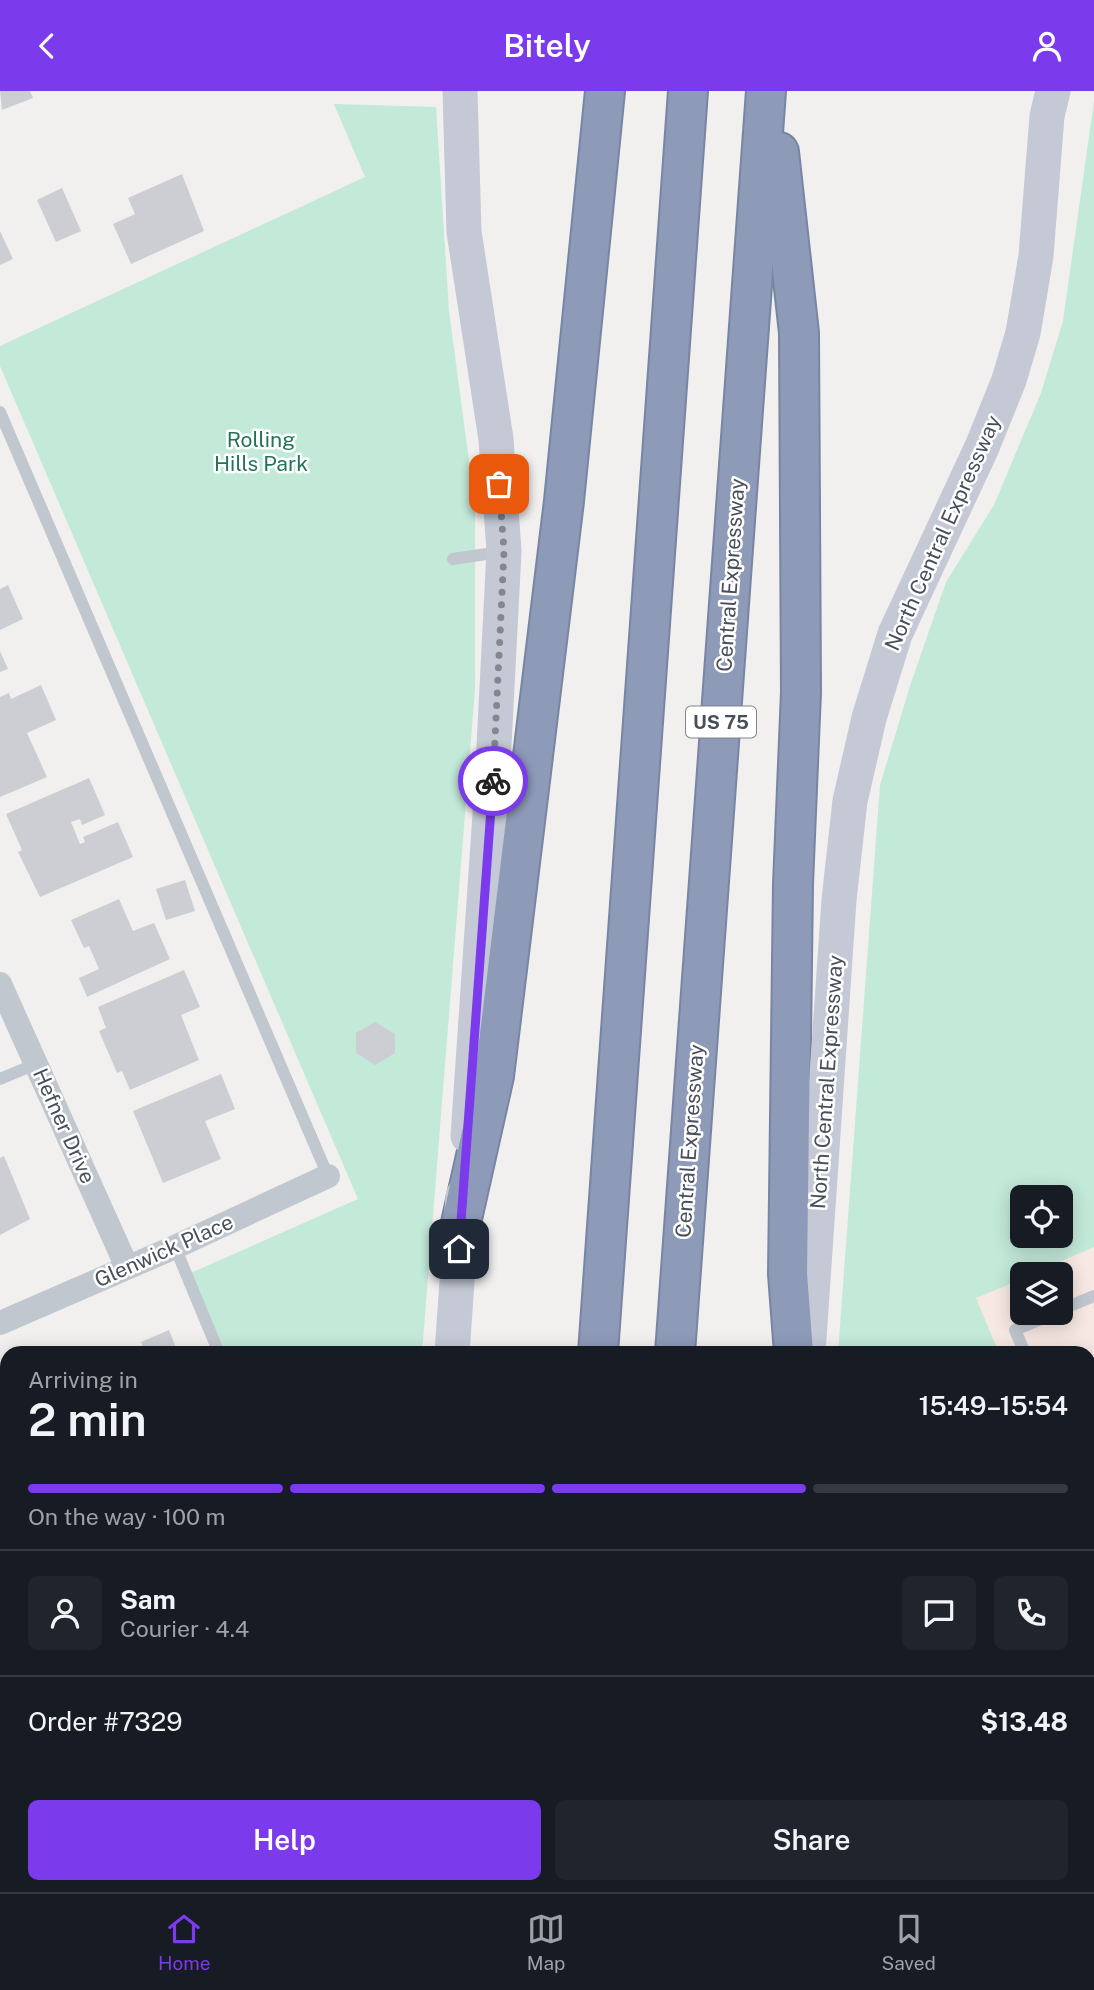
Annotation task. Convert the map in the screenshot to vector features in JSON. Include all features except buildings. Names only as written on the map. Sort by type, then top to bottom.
[{"type":"highway","points":[[461,1223],[495,1063],[564,501],[605,91]]},
{"type":"highway","points":[[598,1346],[688,91]]},
{"type":"highway","name":"Central Expressway","points":[[676,1346],[766,91]]},
{"type":"highway","points":[[772,91],[799,333],[801,692],[793,884],[788,1274],[793,1346]]},
{"type":"main road","points":[[452,1346],[492,785],[504,551],[496,439],[464,232],[460,91]]},
{"type":"main road","name":"North Central Expressway","points":[[807,1346],[839,900],[850,801],[869,718],[895,634],[982,447],[1009,380],[1023,333],[1035,256],[1046,116],[1053,91]]},
{"type":"street","name":"Hefner Drive","points":[[0,984],[127,1267]]},
{"type":"street","name":"Glenwick Place","points":[[0,1323],[175,1247],[328,1176]]},
{"type":"lane","points":[[0,412],[328,1176]]},
{"type":"lane","points":[[453,559],[504,551]]},
{"type":"lane","points":[[0,1079],[36,1064]]},
{"type":"lane","points":[[175,1247],[216,1346]]},
{"type":"lane","points":[[1073,1305],[1094,1296]]},
{"type":"lane","points":[[1022,1346],[1015,1329],[1025,1325]]},
{"type":"shaded area","points":[[1094,1247],[1094,1346],[996,1346],[976,1298],[1010,1284],[1010,1325],[1073,1325],[1073,1262],[1060,1262]]},
{"type":"green space","points":[[1094,101],[1094,1247],[1060,1262],[1010,1262],[1010,1284],[976,1298],[996,1346],[839,1346],[880,785],[946,582],[994,505],[1041,393],[1063,321]]},
{"type":"green space","name":"Rolling Hills Park","points":[[334,104],[436,107],[449,311],[475,506],[475,689],[423,1346],[210,1346],[184,1276],[358,1199],[0,366],[0,346],[365,177]]},
{"type":"way so far","points":[[493,781],[504,551],[499,484]]},
{"type":"route","points":[[459,1249],[493,781]]}]
